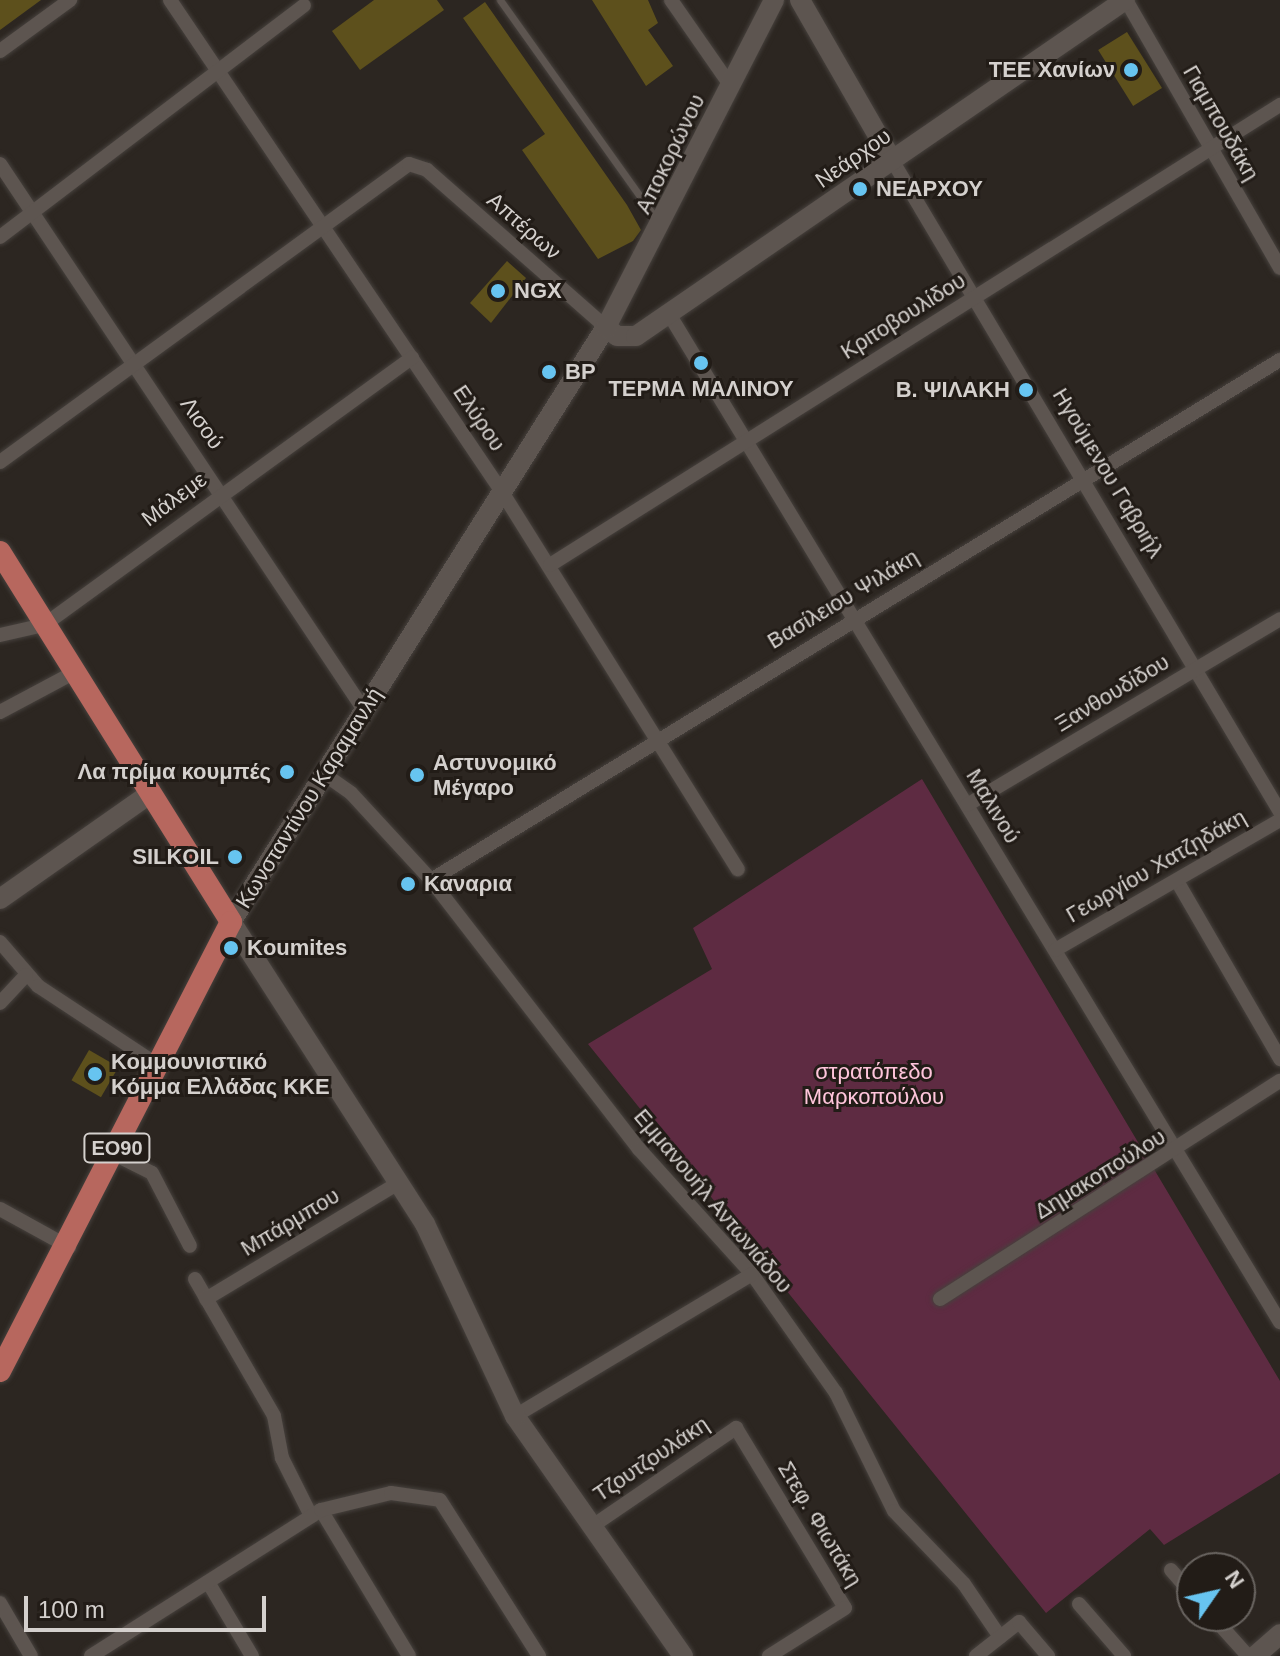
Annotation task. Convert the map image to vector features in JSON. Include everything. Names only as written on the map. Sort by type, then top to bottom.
[{"type":"main road","name":"Αποκορώνου","points":[[606,327],[662,227],[774,0]]},
{"type":"main road","name":"Νεάρχου","points":[[606,327],[626,338],[669,314],[1125,0]]},
{"type":"main road","points":[[804,1],[892,160]]},
{"type":"main road","name":"Κωνσταντίνου Καραμανλή","points":[[0,1371],[69,1247],[231,922],[606,327]]},
{"type":"main road","points":[[0,552],[398,1183],[515,1416],[683,1656]]},
{"type":"main road","points":[[0,899],[151,793]]},
{"type":"main road","points":[[1255,1656],[1280,1634]]},
{"type":"street","points":[[0,51],[70,0]]},
{"type":"street","name":"Ελύρου","points":[[170,0],[550,565],[654,738],[738,869]]},
{"type":"street","points":[[671,0],[730,85]]},
{"type":"street","name":"Γιαμπουδάκη","points":[[1125,0],[1280,268]]},
{"type":"street","points":[[0,237],[304,5]]},
{"type":"street","name":"Κριτοβουλίδου","points":[[550,565],[1280,105]]},
{"type":"street","name":"Ηγούμενου Γαβριήλ","points":[[892,160],[1199,667],[1280,812]]},
{"type":"street","name":"Λισού","points":[[0,164],[222,490],[364,710]]},
{"type":"street","name":"Απτέρων","points":[[321,225],[409,164],[427,170],[606,327]]},
{"type":"street","points":[[0,462],[132,361],[321,225]]},
{"type":"street","name":"Μαλινού","points":[[669,314],[1280,1322]]},
{"type":"street","name":"Μάλεμε","points":[[44,625],[222,490],[412,358]]},
{"type":"street","name":"Βασίλειου Ψιλάκη","points":[[431,880],[654,738],[1280,360]]},
{"type":"street","name":"Ξανθουδίδου","points":[[967,805],[1280,619]]},
{"type":"street","points":[[0,635],[44,625]]},
{"type":"street","points":[[0,712],[75,672]]},
{"type":"street","name":"Εμμανουήλ Αντωνιάδου","points":[[324,774],[351,793],[431,880],[639,1149],[752,1274],[836,1393],[894,1511],[964,1584],[1000,1637]]},
{"type":"street","name":"Γεωργίου Χατζηδάκη","points":[[1055,950],[1280,820]]},
{"type":"street","points":[[1177,881],[1280,1059]]},
{"type":"street","points":[[0,942],[26,975],[158,1065]]},
{"type":"street","points":[[0,1003],[26,975]]},
{"type":"street","name":"Δημακοπούλου","points":[[940,1299],[1177,1152],[1280,1081]]},
{"type":"street","points":[[114,1154],[152,1173],[190,1246]]},
{"type":"street","name":"Μπάρμπου","points":[[206,1299],[398,1183]]},
{"type":"street","points":[[0,1209],[69,1247]]},
{"type":"street","points":[[515,1416],[752,1274]]},
{"type":"street","points":[[195,1279],[274,1416],[282,1458],[409,1656]]},
{"type":"street","name":"Τζουτζουλάκη","points":[[591,1527],[736,1428]]},
{"type":"street","name":"Στεφ. Φιωτάκη","points":[[736,1428],[845,1608],[769,1656]]},
{"type":"street","points":[[91,1656],[316,1513],[391,1493],[440,1500],[539,1656]]},
{"type":"street","points":[[1171,1570],[1176,1576]]},
{"type":"street","points":[[208,1582],[252,1656]]},
{"type":"street","points":[[0,1603],[31,1656]]},
{"type":"street","points":[[1079,1604],[1124,1656]]},
{"type":"street","points":[[976,1656],[1019,1622],[1048,1656]]},
{"type":"street","points":[[1226,1632],[1248,1656]]},
{"type":"street","points":[[112,1643],[121,1656]]},
{"type":"lane","points":[[500,0],[662,227]]},
{"type":"green space","name":"στρατόπεδο Μαρκοπούλου","points":[[922,779],[1280,1381],[1280,1473],[1164,1545],[1150,1529],[1046,1613],[588,1044],[712,969],[693,928]]},
{"type":"building","points":[[0,0],[41,0],[0,30]]},
{"type":"building","points":[[374,0],[437,0],[444,10],[360,70],[332,31]]},
{"type":"building","points":[[592,0],[648,0],[658,23],[648,30],[673,66],[646,86]]},
{"type":"building","points":[[485,2],[627,205],[641,230],[633,241],[598,259],[522,150],[545,134],[463,18]]},
{"type":"building","name":"ΤΕΕ Χανίων","points":[[1127,32],[1162,88],[1133,106],[1098,50]]},
{"type":"building","name":"NGX","points":[[507,261],[526,278],[491,323],[470,303]]},
{"type":"building","name":"Κομμουνιστικό Κόμμα Ελλάδας ΚΚΕ","points":[[89,1050],[118,1067],[101,1097],[72,1080]]},
{"type":"place","name":"ΤΕΕ Χανίων","points":[[1131,70]]},
{"type":"place","name":"ΝΕΑΡΧΟΥ","points":[[860,189]]},
{"type":"place","name":"NGX","points":[[498,291]]},
{"type":"place","name":"ΤΕΡΜΑ ΜΑΛΙΝΟΥ","points":[[701,363]]},
{"type":"place","name":"BP","points":[[549,372]]},
{"type":"place","name":"Β. ΨΙΛΑΚΗ","points":[[1026,390]]},
{"type":"place","name":"Λα πρίμα κουμπές","points":[[287,772]]},
{"type":"place","name":"Αστυνομικό Μέγαρο","points":[[417,775]]},
{"type":"place","name":"SILKOIL","points":[[235,857]]},
{"type":"place","name":"Καναρια","points":[[408,884]]},
{"type":"place","name":"Koumites","points":[[231,948]]},
{"type":"place","name":"Κομμουνιστικό Κόμμα Ελλάδας ΚΚΕ","points":[[95,1074]]}]
